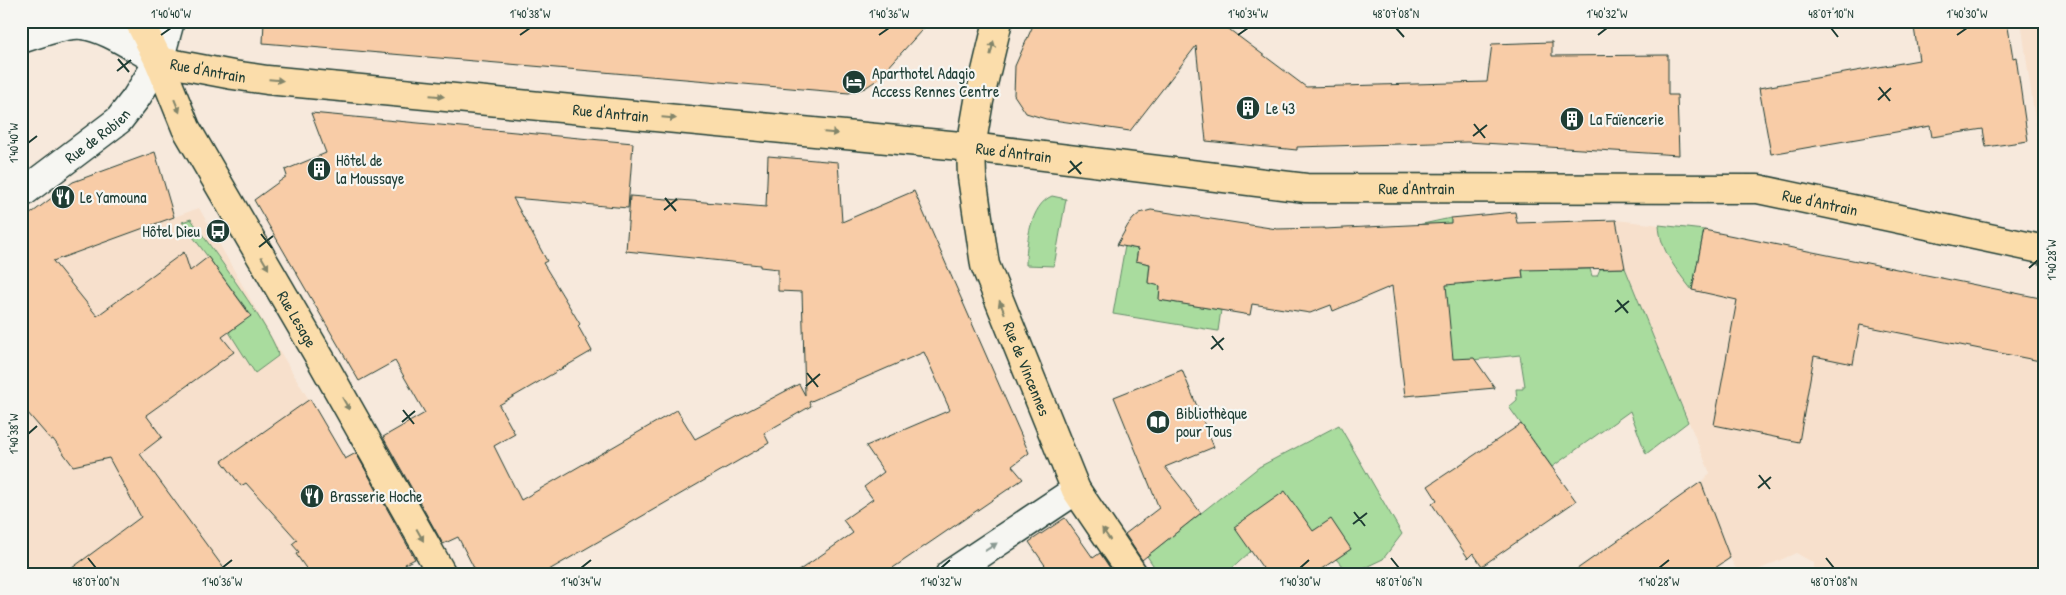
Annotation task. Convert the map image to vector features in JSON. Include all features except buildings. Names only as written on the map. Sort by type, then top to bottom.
[{"type":"main road","name":"Rue Lesage","points":[[139,21],[186,128],[320,358],[442,574]]},
{"type":"main road","name":"Rue de Vincennes","points":[[998,21],[979,101],[971,147],[972,177],[985,265],[1076,490],[1134,574]]},
{"type":"main road","name":"Rue d'Antrain","points":[[158,61],[233,76],[267,80],[971,147],[1306,188],[1758,189],[2045,250]]},
{"type":"street","name":"Rue de Robien","points":[[21,194],[119,120],[136,98],[158,61],[170,21]]},
{"type":"street","name":"Rue d'Antrain","points":[[21,39],[80,24],[97,28],[158,61]]},
{"type":"street","points":[[950,574],[1076,490]]},
{"type":"shaded area","points":[[2021,21],[2045,21],[2045,190]]},
{"type":"shaded area","points":[[199,208],[279,350],[373,506],[411,574],[21,574],[21,302],[37,267]]},
{"type":"shaded area","points":[[1616,220],[1704,230],[2045,299],[2045,574],[1814,574],[1814,563],[1796,553],[1749,574],[1739,574],[1730,558],[1701,482],[1710,473],[1625,268]]},
{"type":"green space","points":[[1052,196],[1066,199],[1054,266],[1026,265],[1028,236],[1034,216],[1045,201]]},
{"type":"green space","points":[[1451,218],[1462,284],[1523,278],[1521,256],[1560,255],[1560,270],[1590,269],[1592,276],[1597,276],[1600,269],[1625,268],[1688,422],[1646,454],[1630,411],[1552,467],[1509,407],[1517,400],[1516,389],[1523,389],[1523,386],[1525,386],[1520,355],[1453,362],[1418,225]]},
{"type":"green space","points":[[191,219],[255,310],[275,346],[278,356],[255,373],[229,332],[251,315],[182,222]]},
{"type":"green space","points":[[1659,225],[1704,230],[1692,290],[1675,268],[1666,252],[1662,243]]},
{"type":"green space","points":[[1125,246],[1138,249],[1136,261],[1150,264],[1148,282],[1160,286],[1159,300],[1221,310],[1218,331],[1113,314]]},
{"type":"green space","points":[[1339,425],[1402,534],[1383,559],[1366,567],[1352,570],[1343,567],[1336,559],[1351,549],[1331,520],[1313,531],[1251,551],[1226,574],[1159,574],[1147,556],[1259,467]]},
{"type":"place","name":"Aparthotel Adagio Access Rennes Centre","points":[[854,82]]},
{"type":"place","name":"Le 43","points":[[1248,108]]},
{"type":"place","name":"La Faïencerie","points":[[1572,119]]},
{"type":"place","name":"Hôtel de la Moussaye","points":[[319,169]]},
{"type":"place","name":"Le Yamouna","points":[[63,197]]},
{"type":"place","name":"Hôtel Dieu","points":[[218,231]]},
{"type":"place","name":"Bibliothèque pour Tous","points":[[1158,422]]},
{"type":"place","name":"Brasserie Hoche","points":[[312,496]]}]
